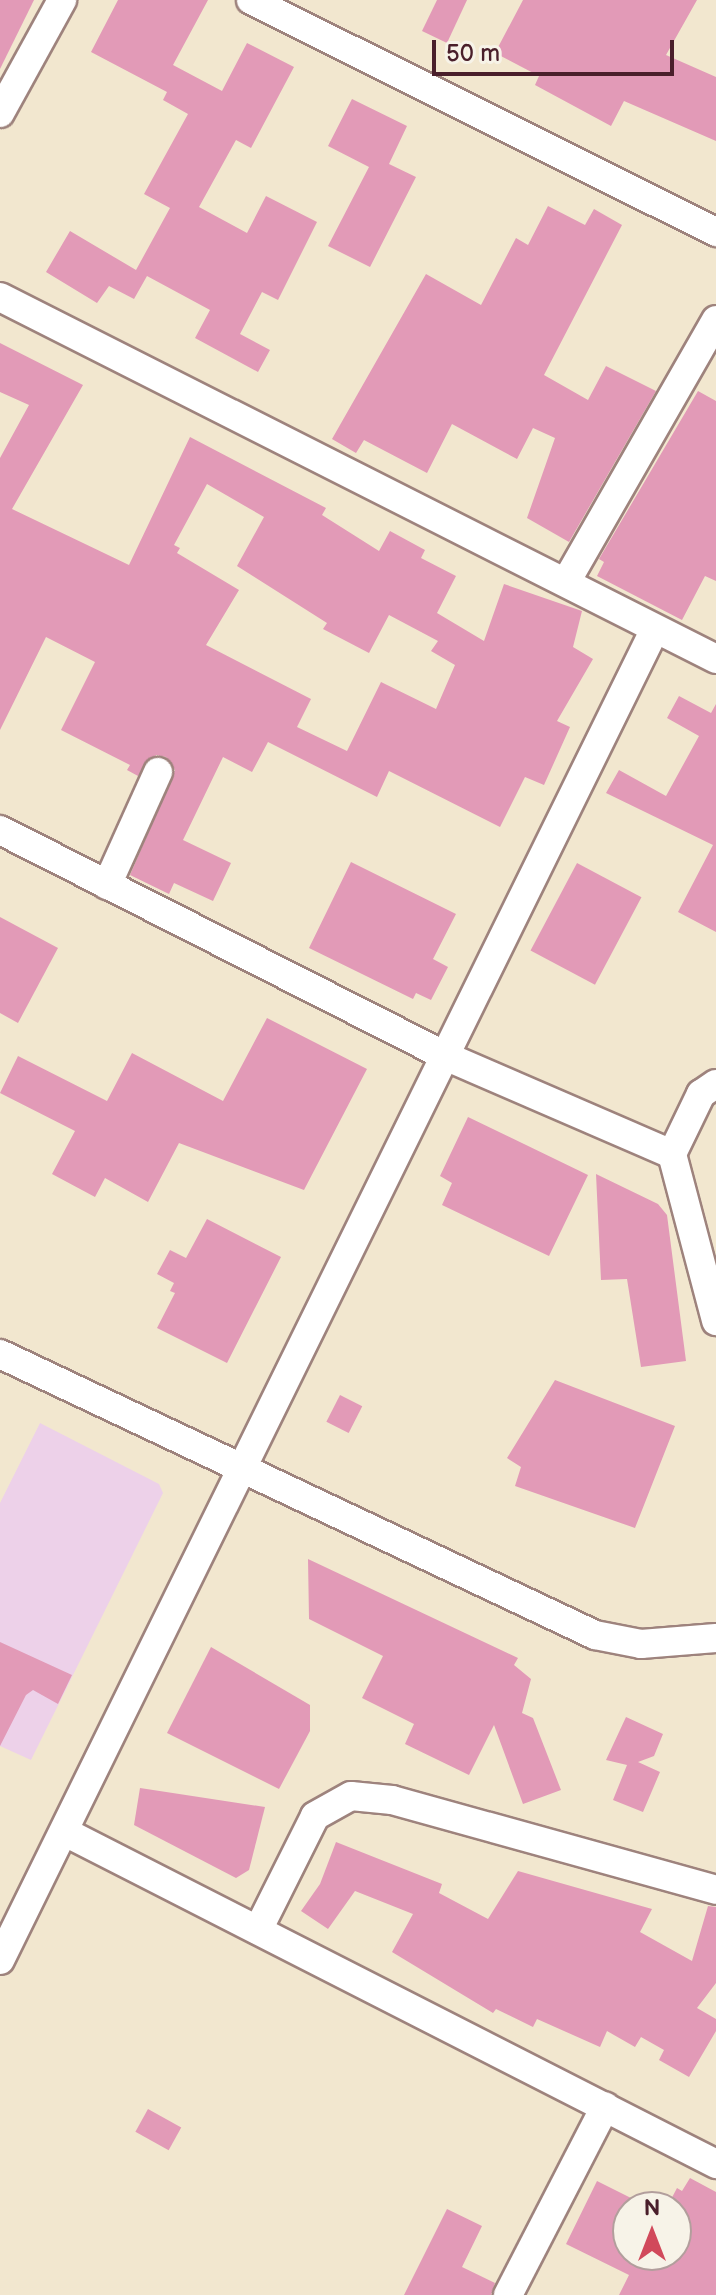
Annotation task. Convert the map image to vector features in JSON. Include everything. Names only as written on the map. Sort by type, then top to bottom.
[{"type":"street","points":[[0,113],[62,0]]},
{"type":"street","points":[[251,0],[716,232]]},
{"type":"street","points":[[0,297],[716,659]]},
{"type":"street","points":[[566,582],[716,320]]},
{"type":"street","points":[[0,1960],[655,629]]},
{"type":"street","points":[[107,885],[158,772]]},
{"type":"street","points":[[0,830],[445,1056],[672,1154]]},
{"type":"street","points":[[716,1084],[701,1094],[672,1154],[716,1321]]},
{"type":"street","points":[[0,1354],[595,1635],[641,1644],[716,1638]]},
{"type":"street","points":[[258,1930],[315,1816],[351,1796],[382,1797],[716,1890]]},
{"type":"street","points":[[65,1832],[716,2164]]},
{"type":"street","points":[[508,2295],[605,2107]]},
{"type":"shaded area","points":[[40,1423],[159,1484],[163,1493],[31,1760],[0,1746],[0,1503]]},
{"type":"building","points":[[0,0],[34,0],[0,69]]},
{"type":"building","points":[[118,0],[208,0],[173,65],[222,91],[247,43],[294,67],[251,148],[236,140],[199,207],[247,233],[266,196],[317,222],[278,300],[262,292],[240,334],[270,350],[258,372],[195,338],[210,310],[147,276],[134,299],[109,286],[97,303],[46,272],[70,231],[136,270],[170,208],[144,194],[188,114],[163,100],[167,92],[91,52]]},
{"type":"building","points":[[437,0],[467,0],[447,43],[422,31]]},
{"type":"building","points":[[523,0],[697,0],[666,55],[716,77],[716,141],[624,101],[611,126],[535,85],[539,76],[495,53]]},
{"type":"building","points":[[352,99],[407,126],[389,164],[416,177],[370,267],[328,246],[369,167],[328,146]]},
{"type":"building","points":[[548,206],[585,225],[594,209],[622,225],[544,375],[588,400],[606,366],[656,391],[569,542],[527,518],[555,438],[533,428],[517,459],[452,424],[427,473],[364,440],[356,453],[332,439],[426,274],[481,305],[516,238],[528,245]]},
{"type":"building","points":[[0,343],[83,385],[12,509],[129,565],[190,437],[326,508],[322,515],[379,551],[390,531],[425,550],[421,558],[456,576],[437,613],[484,641],[504,584],[582,611],[573,647],[593,659],[557,721],[570,727],[544,785],[525,777],[500,827],[389,771],[377,797],[268,742],[252,772],[223,757],[183,840],[231,863],[213,901],[174,883],[169,894],[130,875],[175,770],[166,757],[156,755],[138,776],[127,770],[130,765],[61,730],[95,662],[46,637],[0,730],[0,458],[29,405],[0,392]],"holes":[[[207,484],[264,517],[237,566],[327,623],[323,629],[369,653],[389,615],[438,641],[431,651],[455,665],[436,709],[381,682],[347,751],[297,727],[311,699],[206,645],[239,590],[177,553],[180,548],[174,545]]]},
{"type":"building","points":[[698,391],[716,401],[716,581],[705,576],[682,620],[597,576],[604,562],[599,559]]},
{"type":"building","points":[[679,696],[711,713],[716,704],[716,932],[678,912],[713,845],[606,793],[619,770],[666,796],[699,736],[667,718]]},
{"type":"building","points":[[351,862],[456,914],[433,959],[448,967],[431,1000],[416,993],[413,999],[309,948]]},
{"type":"building","points":[[577,863],[641,897],[595,985],[531,950]]},
{"type":"building","points":[[0,917],[58,948],[18,1023],[0,1013]]},
{"type":"building","points":[[267,1018],[367,1069],[304,1190],[179,1143],[148,1202],[105,1178],[95,1197],[52,1174],[75,1131],[0,1093],[18,1056],[107,1101],[132,1053],[223,1101]]},
{"type":"building","points":[[468,1117],[588,1175],[549,1256],[442,1205],[452,1183],[440,1176]]},
{"type":"building","points":[[596,1174],[658,1204],[667,1215],[686,1361],[641,1367],[627,1279],[601,1280]]},
{"type":"building","points":[[207,1219],[281,1257],[227,1363],[157,1328],[175,1293],[170,1291],[174,1283],[157,1274],[170,1250],[186,1258]]},
{"type":"building","points":[[555,1380],[675,1426],[635,1528],[515,1486],[521,1467],[507,1458]]},
{"type":"building","points":[[340,1395],[362,1406],[349,1433],[326,1422]]},
{"type":"building","points":[[308,1559],[518,1658],[514,1665],[531,1679],[522,1713],[533,1718],[561,1790],[523,1804],[494,1725],[469,1775],[405,1744],[414,1724],[362,1698],[383,1656],[309,1619]]},
{"type":"building","points":[[0,1642],[72,1675],[58,1704],[33,1690],[26,1695],[0,1746]]},
{"type":"building","points":[[211,1647],[310,1705],[310,1731],[279,1789],[167,1733]]},
{"type":"building","points":[[626,1717],[663,1734],[654,1756],[638,1762],[660,1772],[643,1812],[613,1800],[627,1765],[606,1760]]},
{"type":"building","points":[[140,1788],[265,1807],[249,1870],[236,1878],[134,1825]]},
{"type":"building","points":[[336,1842],[442,1884],[439,1893],[488,1919],[518,1871],[652,1909],[640,1932],[692,1961],[708,1906],[716,1907],[716,1983],[697,2008],[716,2019],[716,2031],[689,2077],[659,2060],[664,2050],[641,2037],[635,2047],[607,2031],[600,2047],[537,2019],[533,2027],[496,2009],[493,2013],[392,1952],[413,1914],[355,1891],[328,1929],[301,1911],[320,1884]]},
{"type":"building","points":[[148,2109],[181,2127],[169,2150],[135,2132]]},
{"type":"building","points":[[690,2178],[716,2192],[716,2295],[619,2295],[629,2275],[621,2271],[692,2271],[692,2191],[682,2191]]},
{"type":"building","points":[[597,2181],[617,2191],[612,2191],[612,2267],[566,2244]]},
{"type":"building","points":[[447,2209],[482,2226],[462,2267],[495,2283],[491,2295],[404,2295]]}]
